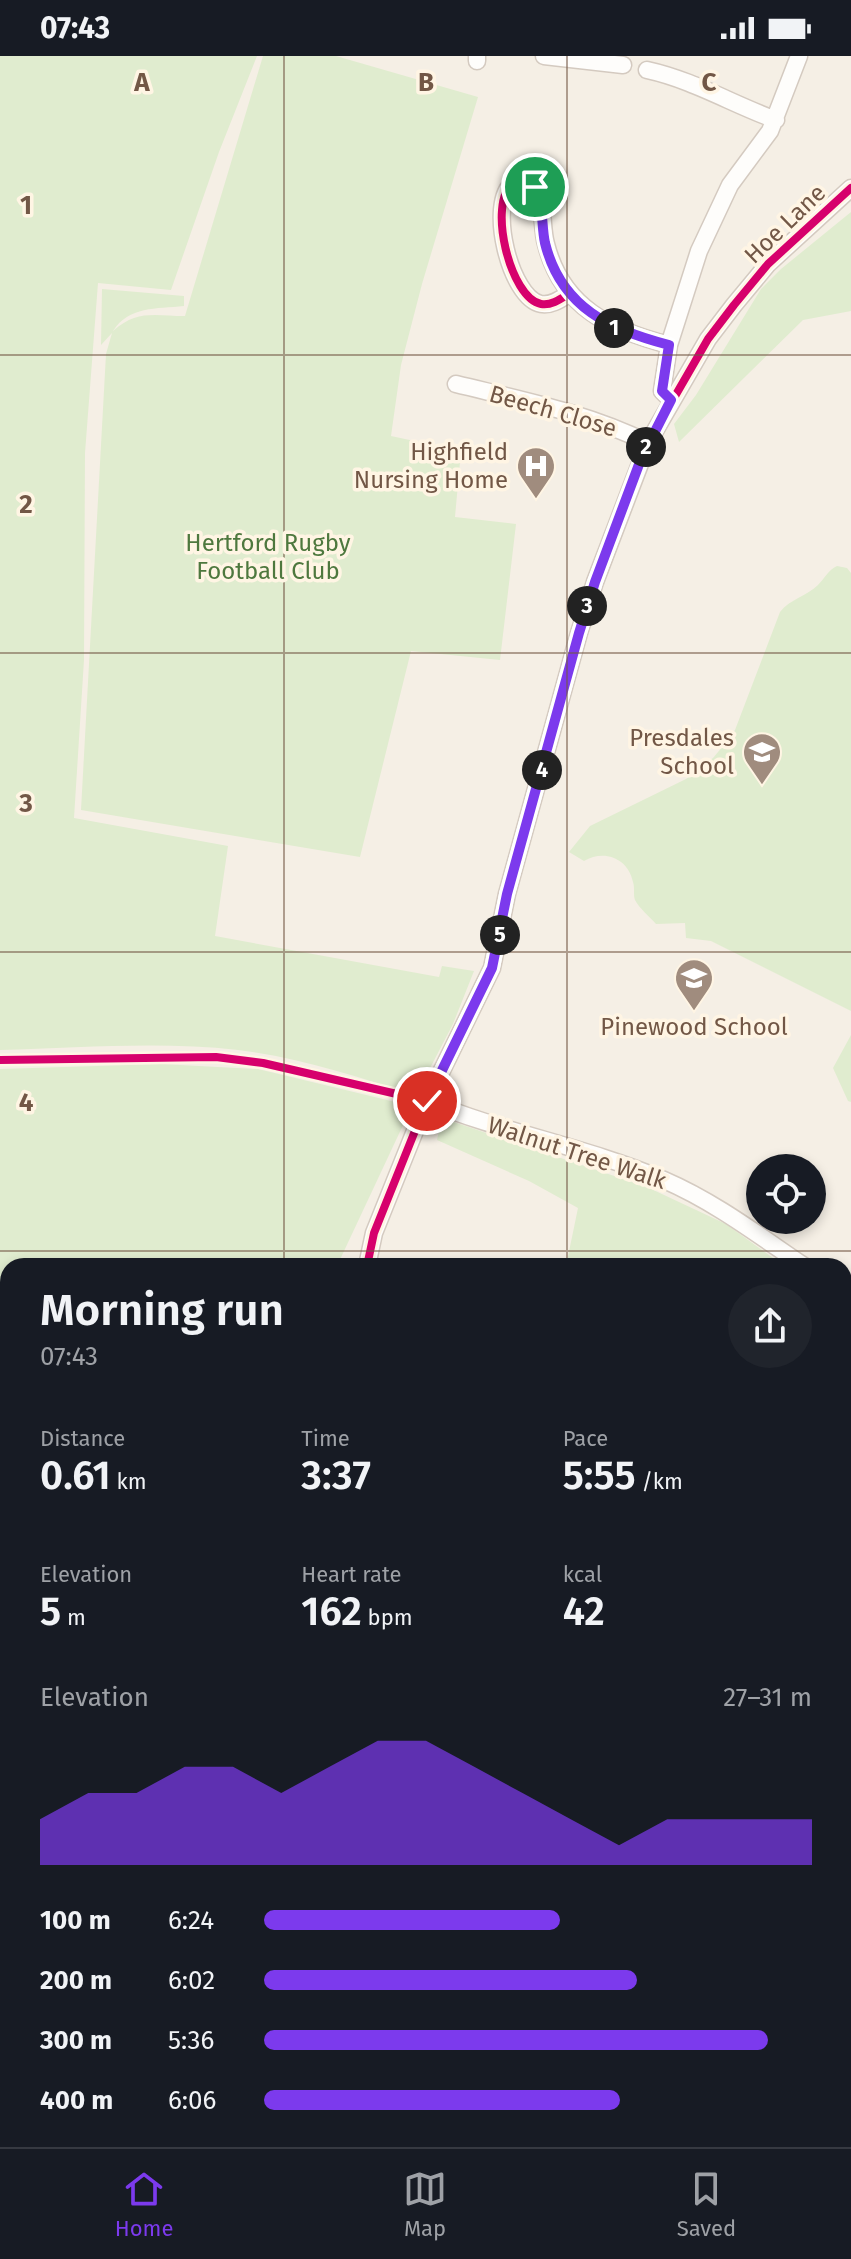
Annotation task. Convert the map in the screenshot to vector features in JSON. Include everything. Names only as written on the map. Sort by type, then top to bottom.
[{"type":"street","points":[[544,56],[623,65]]},
{"type":"street","points":[[671,400],[662,391],[669,345],[689,276],[718,207],[739,170],[763,142],[776,120],[799,56]]},
{"type":"street","points":[[647,70],[691,82],[731,103],[776,120]]},
{"type":"street","points":[[570,293],[555,302],[542,304],[529,298],[518,284],[507,253],[501,215],[504,191],[513,183],[526,181],[538,192],[546,245],[570,293],[609,326],[669,345]]},
{"type":"street","name":"Hoe Lane","points":[[369,1258],[374,1233],[427,1101],[492,968],[507,894],[579,633],[648,443],[708,339],[768,264],[851,188]]},
{"type":"street","name":"Beech Close","points":[[456,384],[591,419],[648,443]]},
{"type":"street","name":"Walnut Tree Walk","points":[[427,1101],[490,1126],[556,1142],[661,1178],[710,1202],[792,1258]]},
{"type":"green space","points":[[0,56],[257,56],[219,152],[171,290],[98,283],[85,453],[84,660],[74,818],[228,846],[215,936],[439,977],[442,966],[474,971],[453,1024],[416,1095],[306,1063],[238,1050],[149,1046],[0,1050]]},
{"type":"green space","name":"Hertford Rugby Football Club","points":[[263,56],[336,56],[478,97],[401,365],[391,436],[461,451],[455,517],[516,524],[500,660],[411,651],[360,857],[81,810],[106,354],[112,333],[101,345],[102,289],[184,296],[184,306],[135,313],[113,331],[130,319],[139,317],[185,316]]},
{"type":"green space","points":[[851,212],[851,311],[803,320],[679,442],[674,424],[696,395],[761,289]]},
{"type":"green space","name":"Presdales School","points":[[837,566],[847,568],[851,573],[851,1011],[711,941],[686,938],[685,923],[656,924],[635,900],[634,884],[621,862],[607,856],[584,861],[569,852],[590,826],[686,779],[713,758],[735,730],[780,612],[814,589]]},
{"type":"green space","points":[[851,1035],[851,1102],[833,1068]]},
{"type":"green space","points":[[161,1064],[258,1069],[412,1106],[341,1258],[0,1258],[0,1069]]},
{"type":"green space","points":[[442,1118],[647,1187],[726,1224],[773,1258],[568,1258],[578,1208],[529,1181],[437,1140]]},
{"type":"cycle path","points":[[570,293],[553,303],[541,304],[530,298],[520,285],[512,268],[502,228],[505,194],[513,183],[526,181],[537,193],[544,236],[554,266],[577,300],[609,323],[669,345]]},
{"type":"cycle path","points":[[369,1258],[374,1233],[427,1101],[492,968],[507,894],[579,633],[648,443],[708,339],[734,305],[768,264],[851,188]]},
{"type":"cycle path","points":[[0,1060],[216,1057],[263,1063],[427,1101]]},
{"type":"place","name":"Highfield Nursing Home","points":[[536,500]]},
{"type":"place","name":"Presdales School","points":[[762,786]]},
{"type":"place","name":"Pinewood School","points":[[694,1012]]},
{"type":"route","points":[[427,1101],[492,968],[507,894],[595,582],[641,459],[671,400],[662,391],[669,345],[609,326],[570,293],[546,245],[540,197],[535,187]]}]
